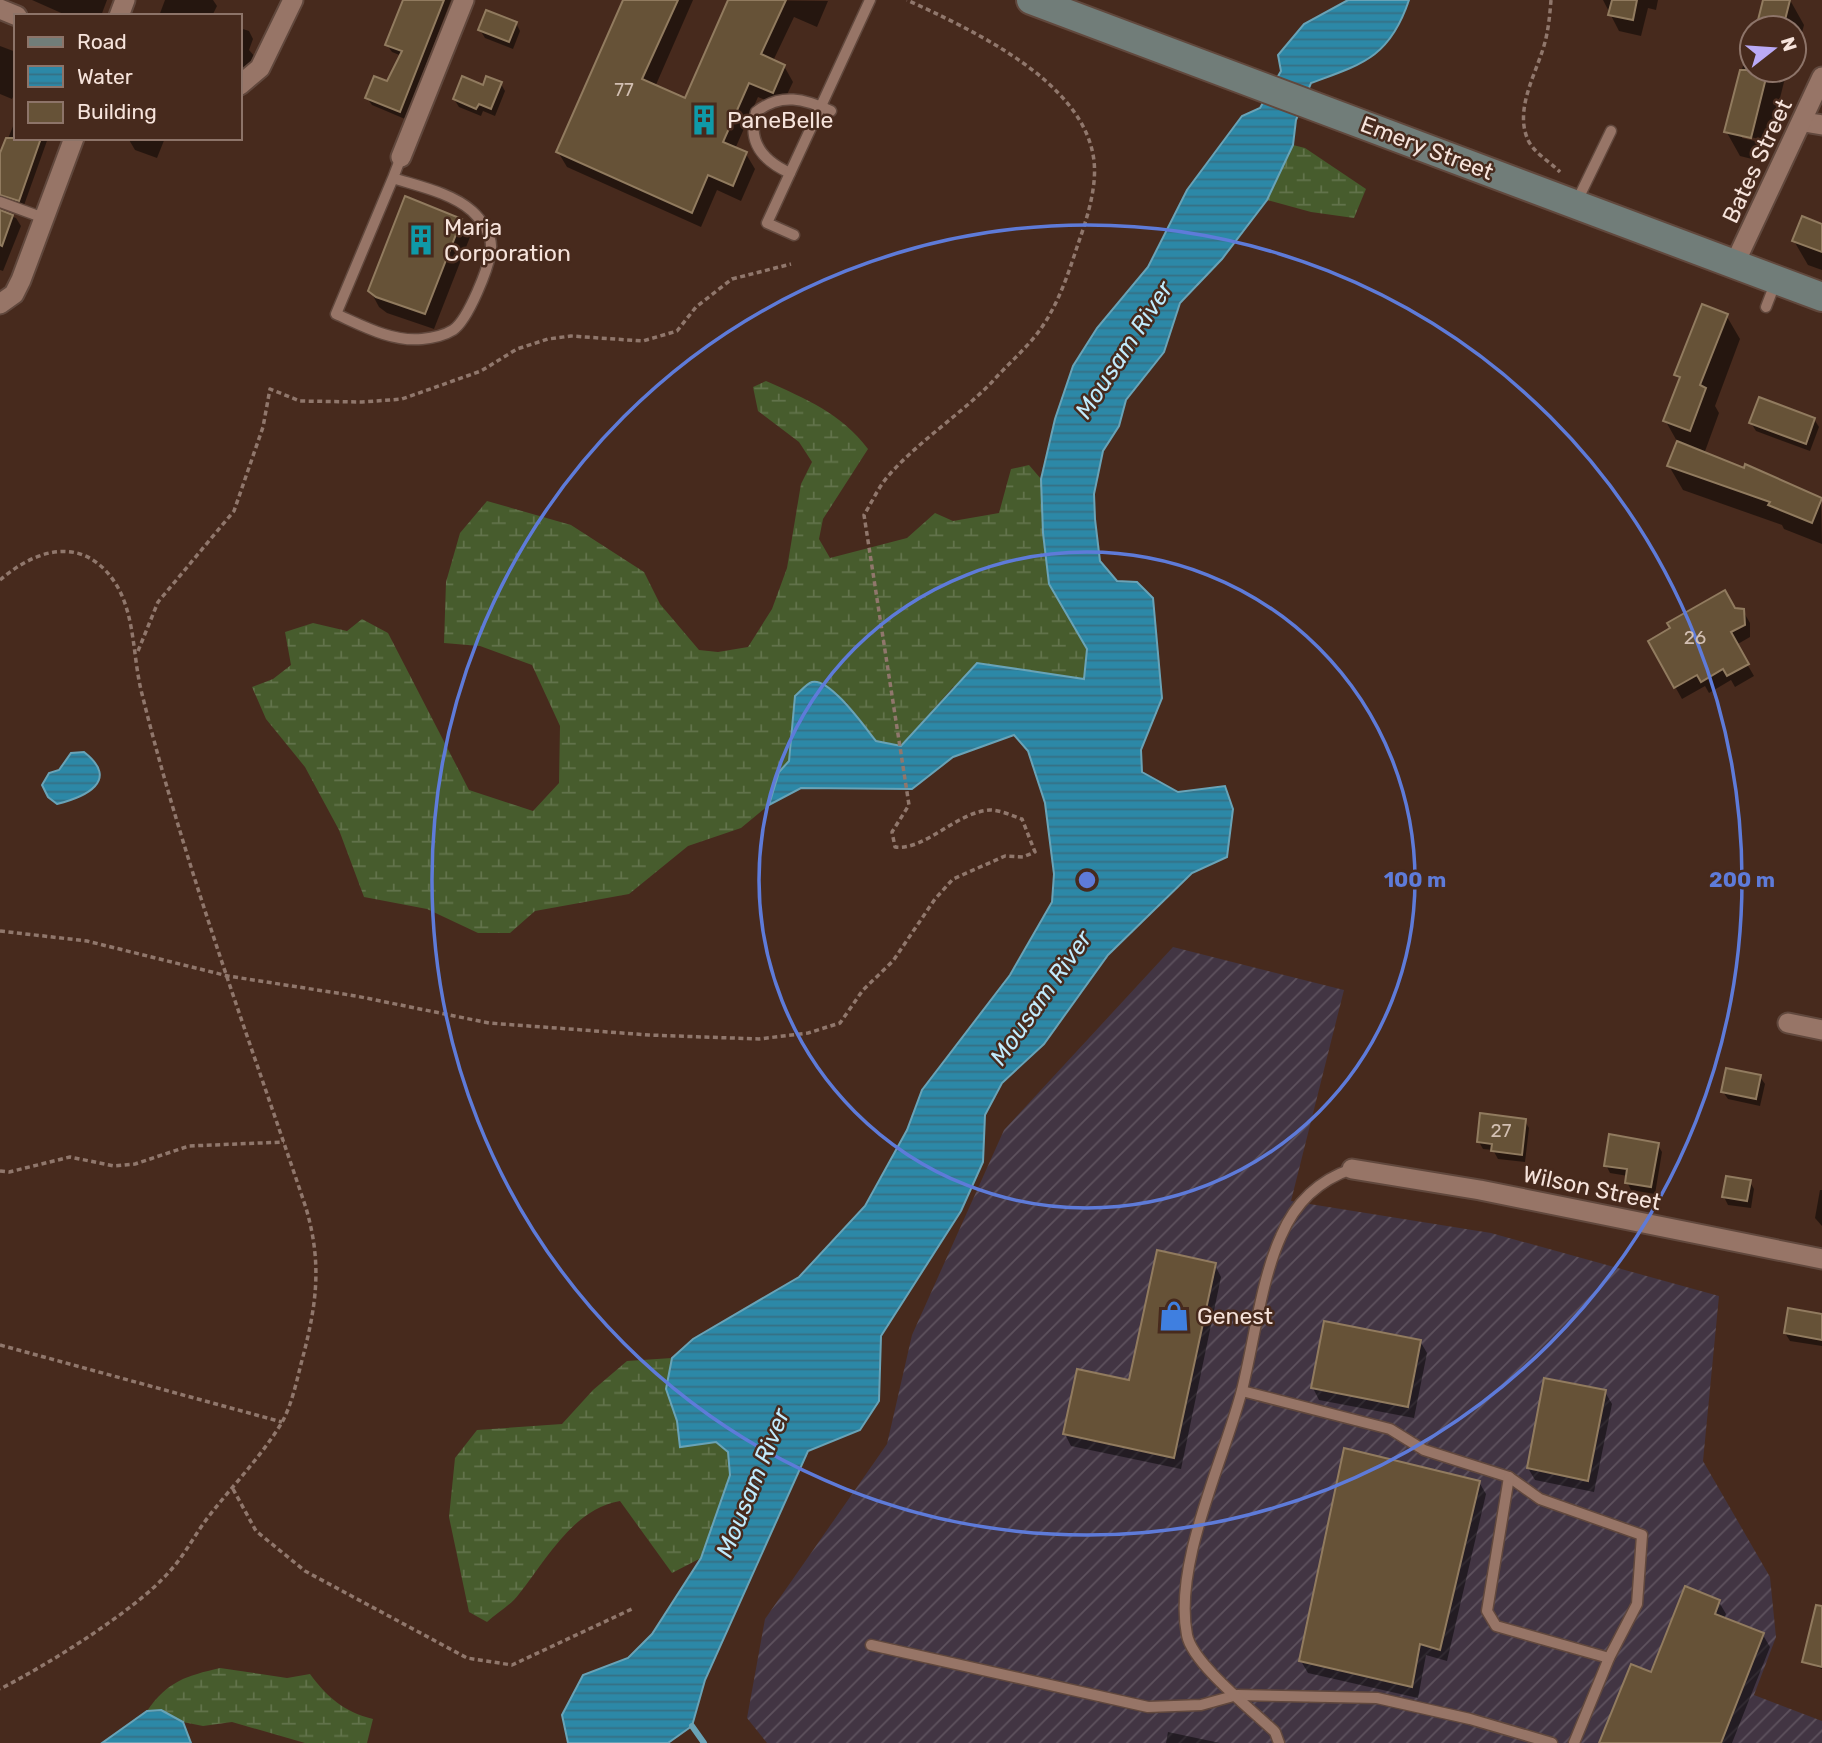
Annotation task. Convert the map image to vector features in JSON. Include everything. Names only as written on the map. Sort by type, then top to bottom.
[{"type":"street","points":[[242,83],[260,68],[293,0]]},
{"type":"street","points":[[401,157],[464,0]]},
{"type":"street","name":"Emery Street","points":[[1031,0],[1307,103],[1580,194],[1734,265],[1822,297]]},
{"type":"street","name":"Bates Street","points":[[1734,265],[1813,123],[1822,77]]},
{"type":"street","points":[[0,304],[14,294],[21,280],[73,140]]},
{"type":"street","points":[[1788,1023],[1822,1030]]},
{"type":"street","name":"Wilson Street","points":[[1352,1169],[1480,1190],[1822,1259]]},
{"type":"lane","points":[[794,235],[767,223],[790,173],[826,109],[870,0]]},
{"type":"lane","points":[[790,173],[762,155],[752,134],[756,112],[780,99],[795,98],[826,109]]},
{"type":"lane","points":[[1580,194],[1611,131]]},
{"type":"lane","points":[[393,178],[440,194],[470,209],[489,237],[491,247],[487,265],[469,307],[454,329],[436,336],[421,339],[391,335],[336,314],[401,157]]},
{"type":"lane","points":[[0,202],[44,218]]},
{"type":"lane","points":[[1766,307],[1776,280]]},
{"type":"lane","points":[[1279,1743],[1275,1732],[1204,1666],[1187,1638],[1183,1595],[1242,1391],[1281,1236],[1310,1193],[1334,1175],[1352,1169]]},
{"type":"lane","points":[[1242,1391],[1390,1429],[1424,1450],[1509,1477],[1540,1499],[1643,1535],[1637,1604],[1609,1657],[1574,1743]]},
{"type":"lane","points":[[1509,1477],[1487,1611],[1496,1626],[1609,1657]]},
{"type":"lane","points":[[871,1645],[1148,1707],[1201,1705],[1237,1695],[1377,1698],[1470,1718],[1552,1743]]},
{"type":"path","points":[[0,931],[87,941],[228,976],[356,996],[489,1023],[649,1035],[759,1039],[808,1033],[841,1023],[863,990],[892,961],[913,928],[953,879],[1005,856],[1023,857],[1035,852],[1022,819],[991,810],[950,823],[908,849],[895,847],[892,832],[909,805],[864,515],[888,476],[989,384],[1042,327],[1065,284],[1083,230],[1095,177],[1089,141],[1073,113],[1054,89],[1025,65],[970,29],[907,0]]},
{"type":"path","points":[[1551,0],[1546,37],[1524,107],[1523,122],[1528,140],[1538,154],[1565,176],[1580,194]]},
{"type":"path","points":[[137,653],[159,602],[234,512],[263,427],[270,389],[299,401],[362,402],[402,399],[481,371],[517,349],[548,339],[571,336],[643,341],[677,331],[696,307],[732,279],[791,264]]},
{"type":"path","points":[[0,580],[21,562],[45,553],[65,552],[93,561],[105,570],[120,595],[129,617],[137,653],[140,689],[164,781],[313,1231],[317,1273],[317,1295],[309,1336],[282,1422],[233,1489],[209,1515],[169,1572],[152,1590],[33,1672],[0,1689]]},
{"type":"path","points":[[0,1171],[70,1157],[114,1166],[135,1164],[189,1146],[284,1142]]},
{"type":"path","points":[[0,1345],[282,1422]]},
{"type":"path","points":[[233,1489],[256,1531],[305,1571],[467,1658],[512,1665],[634,1608]]},
{"type":"shaded area","points":[[1173,947],[1344,990],[1291,1201],[1491,1233],[1719,1296],[1703,1461],[1770,1577],[1776,1637],[1754,1695],[1822,1721],[1822,1743],[767,1743],[747,1718],[765,1619],[887,1444],[912,1335],[1004,1130]]},
{"type":"green space","points":[[1293,145],[1305,148],[1366,189],[1354,218],[1311,212],[1267,200]]},
{"type":"green space","points":[[766,381],[834,416],[858,436],[868,449],[823,519],[819,539],[830,558],[907,538],[935,513],[953,521],[999,513],[1011,469],[1029,465],[1041,479],[1050,584],[1087,649],[1084,679],[1037,672],[953,687],[901,746],[876,742],[846,702],[795,696],[789,761],[779,772],[769,805],[741,828],[688,846],[629,894],[535,911],[510,933],[478,933],[427,909],[364,897],[339,830],[305,767],[266,719],[252,687],[273,679],[291,665],[285,632],[313,623],[347,631],[362,619],[388,633],[469,790],[533,811],[559,783],[560,726],[532,665],[480,646],[444,643],[446,582],[460,533],[487,501],[571,525],[644,572],[660,604],[699,650],[718,652],[748,647],[772,609],[787,568],[801,484],[812,462],[799,442],[758,411],[753,387]]},
{"type":"green space","points":[[672,1358],[666,1389],[677,1421],[680,1447],[716,1442],[728,1452],[730,1475],[701,1558],[672,1573],[620,1501],[588,1514],[575,1525],[562,1537],[516,1598],[487,1622],[469,1612],[449,1517],[455,1458],[477,1430],[562,1424],[593,1390],[627,1361]]},
{"type":"green space","points":[[220,1668],[287,1678],[310,1674],[337,1702],[353,1712],[373,1719],[367,1743],[305,1743],[232,1722],[203,1726],[183,1722],[161,1710],[147,1711],[170,1686],[197,1674]]},
{"type":"water","name":"Mousam River","points":[[1348,0],[1409,0],[1393,34],[1372,56],[1346,70],[1311,83],[1296,120],[1293,145],[1267,200],[1222,259],[1180,303],[1164,352],[1126,400],[1119,426],[1103,451],[1094,494],[1100,561],[1117,581],[1137,582],[1153,598],[1162,698],[1141,750],[1142,772],[1178,792],[1225,786],[1233,809],[1227,857],[1192,873],[1108,955],[1044,1044],[1002,1083],[985,1115],[983,1162],[961,1211],[881,1336],[879,1401],[860,1430],[808,1451],[705,1680],[692,1726],[668,1743],[568,1743],[562,1715],[583,1675],[628,1658],[652,1634],[701,1558],[730,1475],[728,1452],[716,1442],[680,1447],[677,1421],[666,1389],[672,1358],[693,1339],[799,1277],[865,1206],[907,1130],[922,1090],[1010,975],[1052,902],[1054,874],[1045,803],[1028,751],[1014,735],[953,757],[912,789],[801,788],[769,805],[779,772],[789,761],[795,696],[810,683],[820,683],[838,695],[876,741],[901,746],[977,663],[1084,679],[1087,649],[1049,584],[1043,533],[1041,479],[1055,419],[1073,366],[1097,328],[1148,267],[1187,190],[1242,116],[1260,108],[1281,71],[1278,55],[1304,24]]},
{"type":"water","points":[[84,752],[95,762],[99,779],[88,792],[57,804],[48,797],[42,785],[49,773],[59,770],[71,753]]},
{"type":"water","points":[[161,1710],[183,1722],[191,1743],[102,1743],[147,1711]]},
{"type":"building","points":[[403,0],[444,0],[400,112],[365,98],[374,76],[387,81],[402,51],[385,45]]},
{"type":"building","points":[[623,0],[678,0],[642,79],[685,98],[728,0],[786,0],[761,54],[785,65],[773,93],[749,83],[723,142],[747,152],[733,186],[708,175],[692,213],[556,152]]},
{"type":"building","points":[[1612,0],[1637,0],[1633,20],[1608,15]]},
{"type":"building","points":[[1763,0],[1790,0],[1786,14],[1760,14]]},
{"type":"building","points":[[486,10],[517,22],[509,42],[478,30]]},
{"type":"building","points":[[462,76],[483,85],[486,76],[502,82],[491,109],[479,104],[476,109],[453,99]]},
{"type":"building","points":[[1738,78],[1738,84],[1764,84],[1751,138],[1724,132]]},
{"type":"building","points":[[6,138],[40,140],[19,201],[0,195],[0,153]]},
{"type":"building","name":"Marja Corporation","points":[[405,196],[462,219],[425,314],[376,297],[368,291]]},
{"type":"building","points":[[0,210],[13,215],[2,246],[0,245]]},
{"type":"building","points":[[1802,216],[1822,224],[1822,252],[1792,241]]},
{"type":"building","points":[[1702,304],[1728,314],[1700,385],[1706,388],[1690,431],[1663,421],[1680,377],[1674,375]]},
{"type":"building","points":[[1759,397],[1815,418],[1806,444],[1749,423]]},
{"type":"building","points":[[1677,441],[1744,468],[1745,464],[1822,498],[1812,523],[1768,505],[1770,502],[1667,466]]},
{"type":"building","points":[[1725,590],[1735,608],[1744,609],[1745,625],[1731,632],[1749,664],[1727,676],[1723,669],[1701,682],[1697,675],[1674,688],[1648,641],[1670,628],[1667,623]]},
{"type":"building","points":[[1726,1068],[1761,1075],[1756,1099],[1721,1092]]},
{"type":"building","points":[[1480,1113],[1526,1119],[1522,1155],[1491,1151],[1492,1144],[1477,1142]]},
{"type":"building","points":[[1609,1134],[1659,1143],[1651,1187],[1625,1183],[1627,1169],[1604,1166]]},
{"type":"building","points":[[1726,1176],[1751,1180],[1747,1201],[1722,1197]]},
{"type":"building","name":"Genest","points":[[1157,1250],[1216,1263],[1174,1458],[1063,1434],[1077,1369],[1129,1380]]},
{"type":"building","points":[[1788,1308],[1822,1314],[1822,1340],[1784,1333]]},
{"type":"building","points":[[1324,1321],[1421,1340],[1408,1407],[1311,1388]]},
{"type":"building","points":[[1544,1378],[1606,1390],[1588,1481],[1527,1468]]},
{"type":"building","points":[[1344,1448],[1480,1481],[1440,1650],[1420,1644],[1412,1687],[1299,1661]]},
{"type":"building","points":[[1685,1586],[1720,1600],[1715,1614],[1764,1633],[1721,1743],[1599,1743],[1631,1664],[1651,1672]]},
{"type":"building","points":[[1816,1605],[1822,1606],[1822,1667],[1802,1662]]},
{"type":"waterway","points":[[692,1726],[704,1743]]},
{"type":"place","name":"PaneBelle","points":[[704,120]]},
{"type":"place","name":"Marja Corporation","points":[[421,240]]},
{"type":"place","name":"Genest","points":[[1174,1316]]}]
